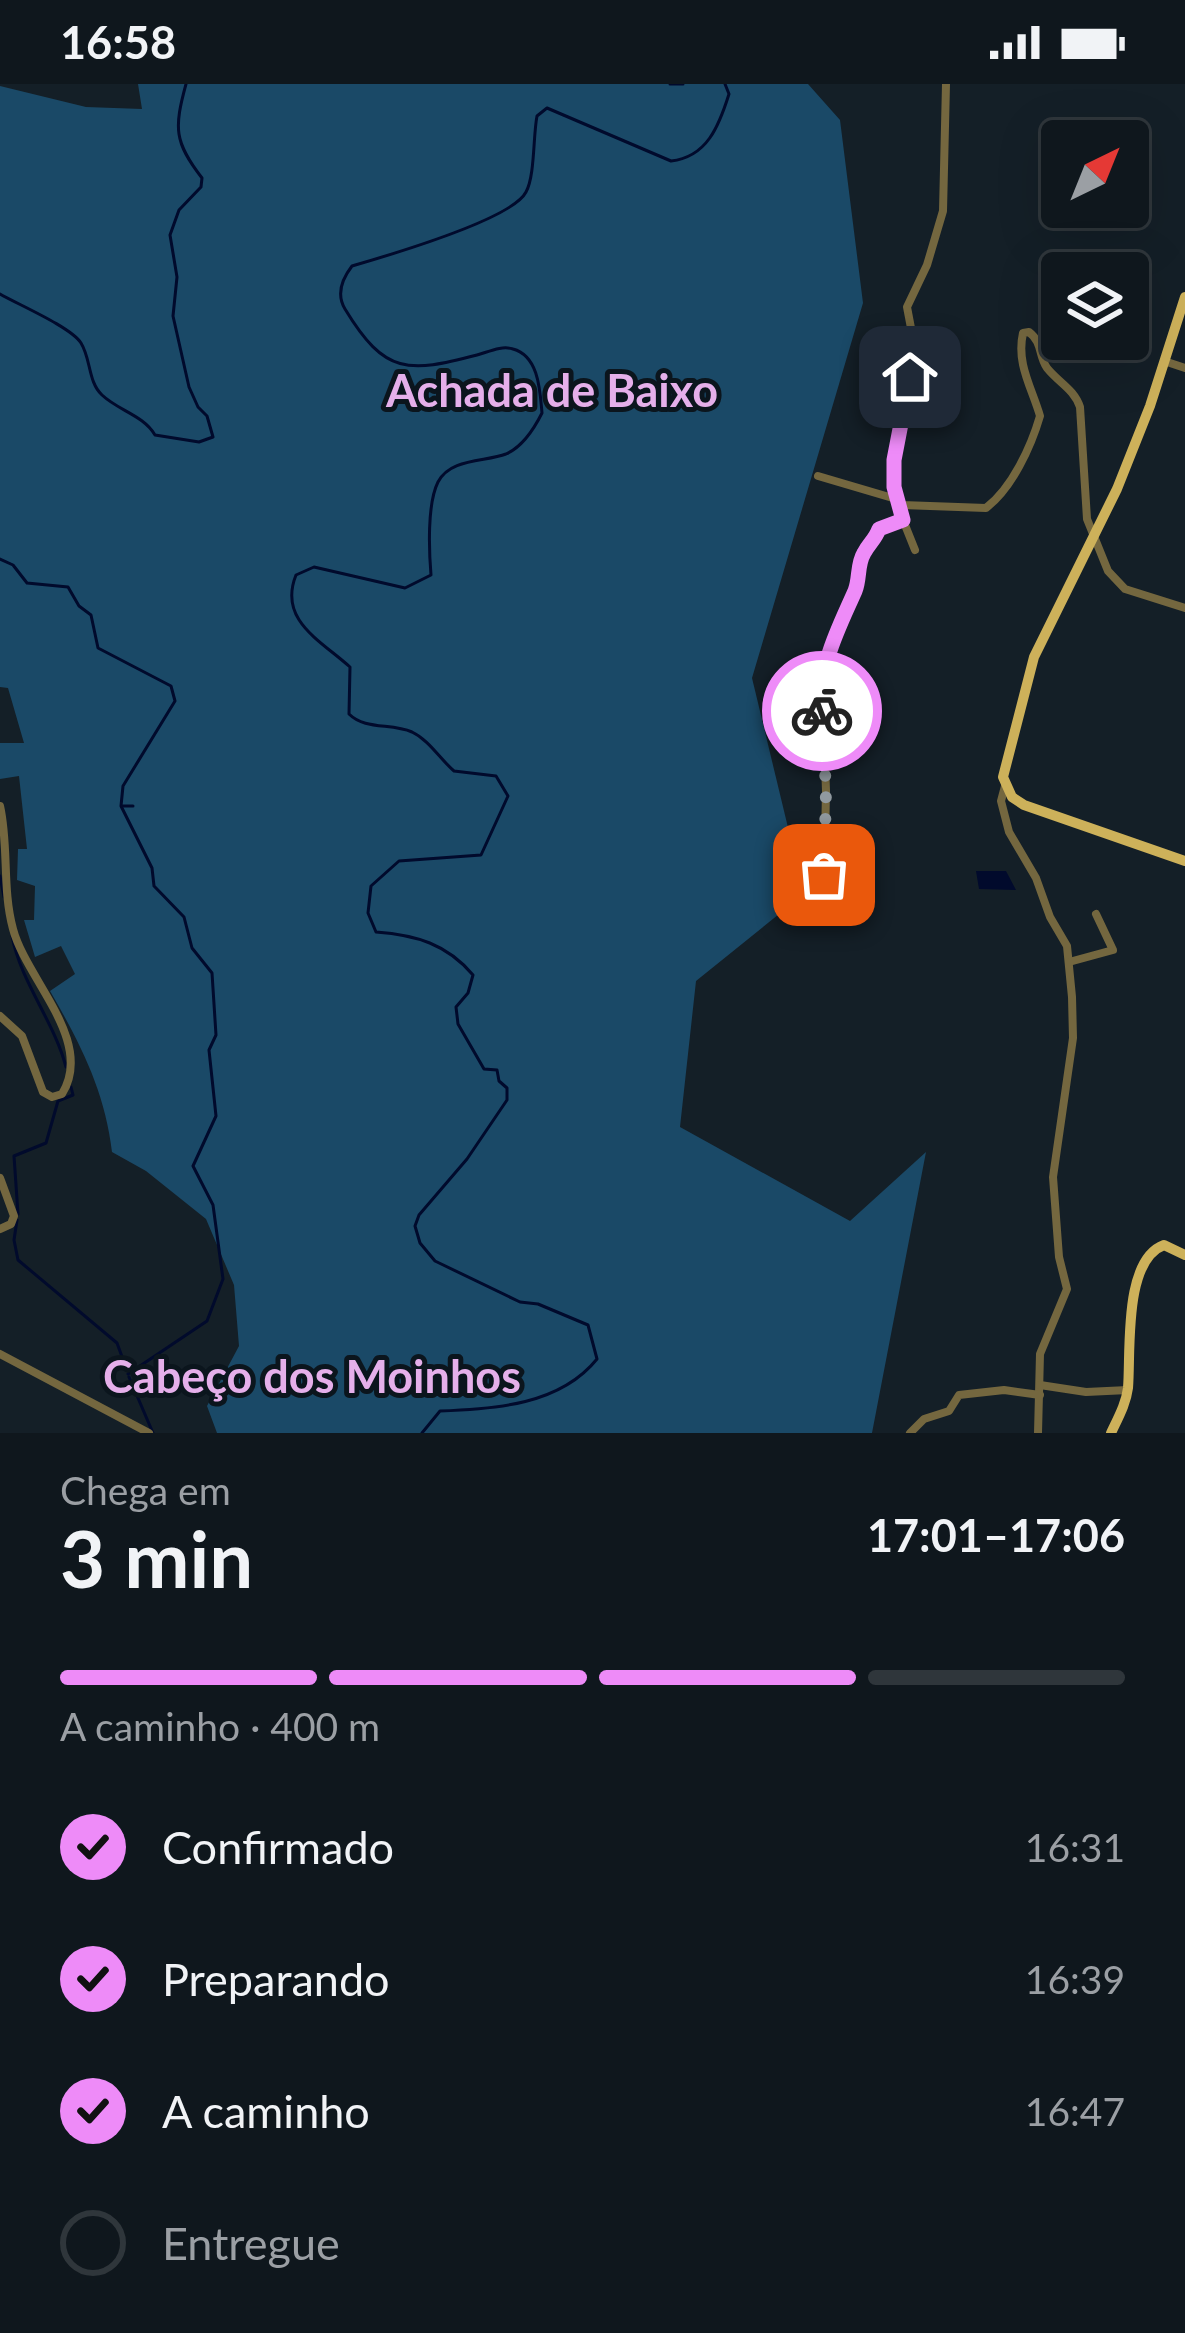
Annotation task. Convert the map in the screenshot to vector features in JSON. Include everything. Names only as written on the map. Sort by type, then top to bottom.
[{"type":"main road","points":[[1185,297],[1150,406],[1095,535],[1034,657],[1004,767],[1005,786],[1024,805],[1185,861]]},
{"type":"main road","points":[[1111,1433],[1128,1390],[1129,1321],[1148,1256],[1164,1245],[1185,1255]]},
{"type":"street","points":[[915,550],[899,502],[897,438],[915,349],[907,307],[944,212],[946,84]]},
{"type":"street","points":[[818,476],[899,502],[986,508],[1018,466],[1040,416],[1024,376],[1020,346],[1023,333],[1030,332],[1041,344],[1048,368],[1076,395],[1080,407],[1087,519],[1108,571],[1119,585],[1185,608]]},
{"type":"street","points":[[1164,361],[1185,368]]},
{"type":"street","points":[[824,891],[822,679],[834,632],[857,586],[862,556],[879,529],[903,520]]},
{"type":"street","points":[[1005,786],[1001,801],[1009,832],[1063,936],[1073,1038],[1053,1177],[1059,1256],[1067,1289],[1042,1340],[1038,1433]]},
{"type":"street","points":[[0,806],[12,928],[69,1047],[65,1092],[56,1096],[43,1092],[22,1036],[0,1016]]},
{"type":"street","points":[[1069,962],[1113,950],[1096,914]]},
{"type":"street","points":[[0,1178],[14,1210],[11,1224],[0,1228]]},
{"type":"street","points":[[0,1354],[149,1433]]},
{"type":"street","points":[[910,1433],[925,1419],[949,1411],[959,1395],[1004,1390],[1128,1390]]},
{"type":"shaded area","points":[[138,84],[808,84],[840,120],[863,303],[752,678],[804,894],[696,981],[680,1127],[850,1221],[926,1152],[872,1433],[217,1433],[207,1406],[239,1346],[234,1285],[206,1219],[146,1171],[112,1152],[90,1068],[50,991],[75,974],[61,946],[35,957],[24,920],[34,920],[35,886],[17,880],[18,849],[27,849],[19,776],[0,779],[0,743],[24,743],[8,688],[0,687],[0,86],[86,107],[142,109]]},
{"type":"shaded area","points":[[976,871],[1006,871],[1016,890],[979,889]]},
{"type":"waterway","points":[[0,294],[75,337],[84,349],[97,390],[155,435],[199,442],[213,437],[207,416],[189,387],[173,316],[177,277],[170,235],[179,210],[201,187],[202,178],[179,134],[186,84]]},
{"type":"waterway","points":[[670,84],[683,84]]},
{"type":"waterway","points":[[422,1433],[440,1411],[504,1406],[546,1395],[565,1386],[597,1359],[588,1325],[538,1304],[520,1302],[435,1261],[420,1243],[415,1226],[507,1100],[507,1088],[497,1070],[484,1069],[458,1024],[456,1007],[468,993],[473,975],[430,943],[376,932],[368,913],[371,886],[399,861],[481,855],[508,796],[496,776],[454,771],[412,732],[363,722],[349,714],[350,667],[305,628],[297,617],[292,591],[296,575],[314,567],[405,588],[431,575],[430,515],[438,482],[459,465],[512,451],[542,413],[536,375],[522,353],[504,348],[433,365],[400,364],[373,347],[359,331],[342,303],[341,287],[352,266],[446,236],[516,203],[529,185],[537,116],[547,108],[671,161],[694,153],[710,138],[729,94],[725,84]]},
{"type":"waterway","points":[[0,559],[13,565],[27,583],[68,587],[91,615],[98,648],[171,686],[175,701],[123,786],[121,806],[152,868],[154,886],[184,917],[192,948],[212,973],[216,1035],[209,1050],[216,1116],[193,1166],[213,1205],[223,1279],[207,1321],[128,1374]]},
{"type":"waterway","points":[[122,806],[133,806]]},
{"type":"waterway","points":[[0,876],[4,897]]},
{"type":"waterway","points":[[12,936],[66,1067]]},
{"type":"waterway","points":[[18,1214],[14,1156],[46,1143],[58,1101],[73,1095],[71,1087]]},
{"type":"waterway","points":[[17,1220],[18,1260],[117,1343],[125,1365]]},
{"type":"waterway","points":[[129,1377],[153,1433]]},
{"type":"way so far","points":[[822,711],[824,875]]},
{"type":"district","name":"Achada de Baixo","points":[[552,391]]},
{"type":"district","name":"Cabeço dos Moinhos","points":[[312,1377]]},
{"type":"route","points":[[822,711],[822,679],[834,632],[857,586],[862,556],[882,526],[903,520],[894,487],[894,460],[910,377]]}]
